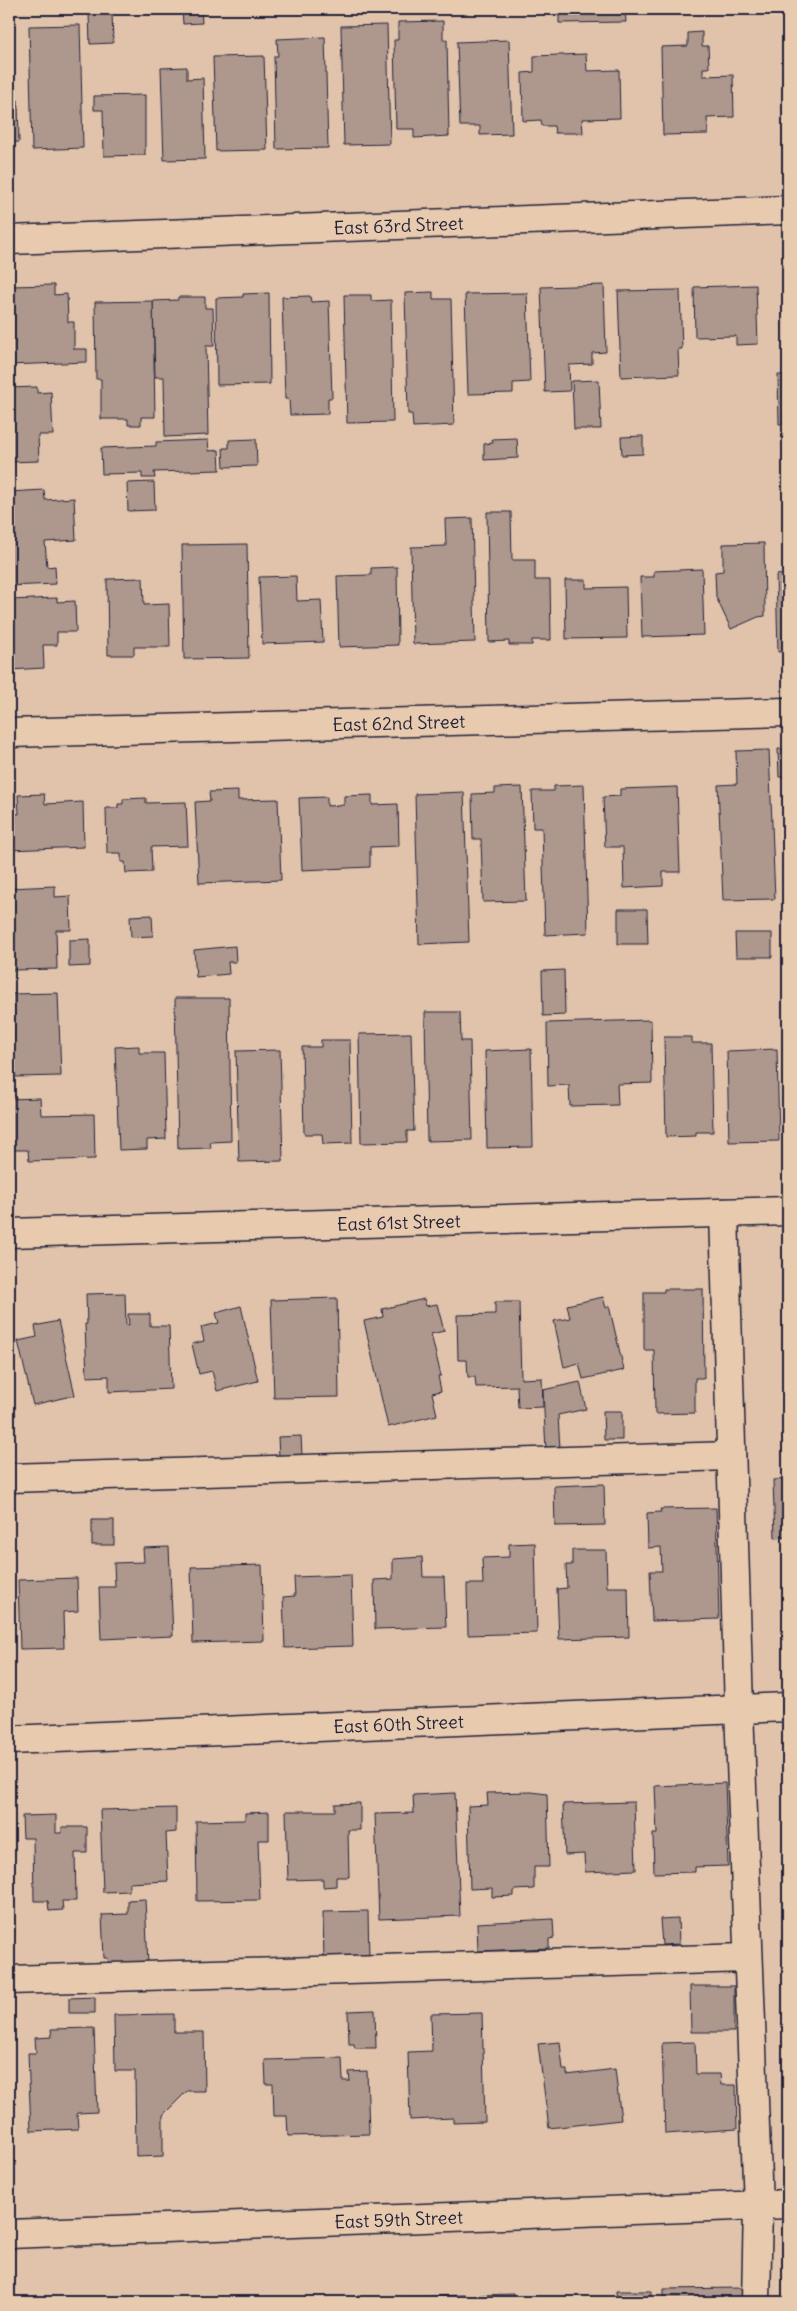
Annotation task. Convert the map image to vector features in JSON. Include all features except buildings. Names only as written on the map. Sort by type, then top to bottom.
[{"type":"street","name":"East 63rd Street","points":[[9,240],[788,210]]},
{"type":"street","name":"East 62nd Street","points":[[9,734],[788,712]]},
{"type":"street","name":"East 61st Street","points":[[9,1233],[788,1211]]},
{"type":"street","points":[[724,1212],[739,1709],[758,2205],[756,2302]]},
{"type":"street","points":[[9,1478],[731,1456]]},
{"type":"street","name":"East 60th Street","points":[[9,1740],[788,1707]]},
{"type":"street","points":[[9,1980],[748,1958]]},
{"type":"street","name":"East 59th Street","points":[[9,2234],[788,2204]]}]
